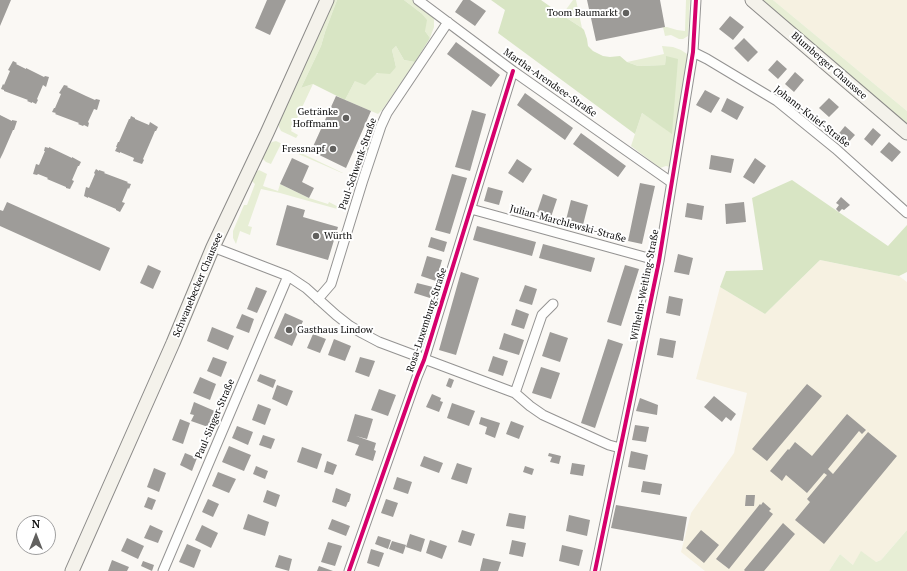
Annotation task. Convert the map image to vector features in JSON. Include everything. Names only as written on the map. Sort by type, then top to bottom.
[{"type":"main road","name":"Schwanebecker Chaussee","points":[[72,571],[173,343],[213,247],[267,133],[327,0]]},
{"type":"main road","name":"Blumberger Chaussee","points":[[752,0],[907,133]]},
{"type":"street","name":"Martha-Arendsee-Straße","points":[[418,0],[513,71],[671,182]]},
{"type":"street","name":"Wilhelm-Weitling-Straße","points":[[595,571],[659,261],[693,52],[696,0]]},
{"type":"street","name":"Paul-Schwenk-Straße","points":[[318,299],[331,284],[363,180],[381,126],[387,113],[448,22]]},
{"type":"street","name":"Johann-Knief-Straße","points":[[693,52],[777,101],[836,149],[907,213]]},
{"type":"street","name":"Rosa-Luxemburg-Straße","points":[[349,571],[424,360],[513,71]]},
{"type":"street","name":"Julian-Marchlewski-Straße","points":[[471,209],[659,261]]},
{"type":"street","points":[[213,247],[288,276],[306,288],[336,315],[362,334],[424,360],[515,393],[543,415],[609,445],[620,448]]},
{"type":"street","name":"Paul-Singer-Straße","points":[[163,571],[288,276]]},
{"type":"street","points":[[515,393],[542,315],[553,304]]},
{"type":"shaded area","points":[[773,0],[907,0],[907,111]]},
{"type":"shaded area","points":[[820,260],[899,276],[907,282],[907,530],[881,560],[876,562],[853,565],[840,554],[829,571],[705,571],[681,552],[691,513],[734,453],[747,393],[696,379],[720,287],[765,314]]},
{"type":"green space","points":[[332,0],[337,0],[321,46],[301,88],[313,84],[291,131],[298,135],[296,138],[281,131],[278,122]]},
{"type":"green space","points":[[337,0],[404,0],[421,13],[427,20],[425,31],[430,38],[415,62],[404,60],[396,46],[392,50],[396,67],[390,74],[377,73],[365,85],[355,81],[345,100],[313,84],[301,88],[321,46]]},
{"type":"green space","points":[[404,0],[412,0],[432,14],[434,27],[430,38],[425,31],[425,25],[421,13]]},
{"type":"green space","points":[[491,0],[541,0],[582,28],[587,39],[588,46],[593,51],[603,56],[620,56],[627,62],[638,66],[665,65],[666,56],[678,59],[672,134],[642,113],[635,134],[498,33],[505,10]]},
{"type":"green space","points":[[573,0],[576,0],[582,28],[562,15]]},
{"type":"green space","points":[[686,0],[690,0],[688,36],[683,39],[679,39],[671,35],[665,36],[663,27],[685,31]]},
{"type":"green space","points":[[760,0],[773,0],[907,111],[907,124],[800,35]]},
{"type":"green space","points":[[396,46],[404,60],[415,62],[383,109],[378,114],[345,100],[355,81],[396,67],[392,50]]},
{"type":"green space","points":[[662,46],[673,47],[681,50],[687,54],[690,59],[670,167],[666,166],[660,168],[631,146],[642,113],[672,133],[666,57],[665,65],[638,66],[627,62],[664,54]]},
{"type":"green space","points":[[372,129],[375,130],[363,168],[359,166],[359,162]]},
{"type":"green space","points":[[276,141],[343,173],[280,146],[271,164],[266,162],[263,159],[263,156],[268,145]]},
{"type":"green space","points":[[259,170],[267,174],[263,186],[278,191],[280,184],[309,198],[328,204],[329,202],[348,212],[261,189],[248,226],[252,227],[250,235],[240,231],[236,244],[233,238],[233,231],[244,205],[247,205],[255,184],[252,181],[256,172]]},
{"type":"green space","points":[[792,180],[888,246],[907,225],[907,272],[899,276],[820,260],[765,314],[720,287],[726,271],[763,270],[752,198]]},
{"type":"green space","points":[[907,530],[907,571],[829,571],[840,554],[853,565],[861,551],[876,562],[881,560]]},
{"type":"building","points":[[0,0],[11,0],[0,26]]},
{"type":"building","points":[[267,0],[286,0],[270,35],[255,28]]},
{"type":"building","points":[[463,0],[470,0],[486,11],[475,26],[455,12]]},
{"type":"building","name":"Toom Baumarkt","points":[[587,0],[660,0],[665,27],[596,41]]},
{"type":"building","points":[[730,16],[744,27],[733,40],[719,29]]},
{"type":"building","points":[[744,38],[758,52],[748,62],[734,48]]},
{"type":"building","points":[[456,42],[500,75],[491,87],[447,54]]},
{"type":"building","points":[[777,60],[787,69],[778,79],[768,70]]},
{"type":"building","points":[[13,61],[17,63],[16,64],[44,77],[49,77],[46,87],[43,85],[36,104],[1,89]]},
{"type":"building","points":[[795,72],[804,80],[794,92],[785,84]]},
{"type":"building","points":[[64,85],[95,100],[100,100],[97,110],[94,109],[88,122],[88,127],[52,112],[61,94],[59,93]]},
{"type":"building","points":[[705,90],[720,98],[711,113],[696,105]]},
{"type":"building","points":[[525,93],[573,128],[565,140],[517,105]]},
{"type":"building","points":[[336,96],[371,111],[346,168],[311,151]]},
{"type":"building","points":[[727,98],[744,107],[737,120],[721,111]]},
{"type":"building","points":[[829,98],[839,107],[829,117],[819,108]]},
{"type":"building","points":[[472,110],[486,114],[470,171],[455,167]]},
{"type":"building","points":[[0,115],[12,121],[17,121],[0,159]]},
{"type":"building","points":[[131,116],[149,125],[150,122],[158,127],[142,164],[133,161],[134,158],[115,151]]},
{"type":"building","points":[[845,126],[855,135],[846,145],[836,137]]},
{"type":"building","points":[[873,128],[881,135],[872,146],[864,139]]},
{"type":"building","points":[[581,133],[626,166],[618,177],[573,144]]},
{"type":"building","points":[[889,142],[901,152],[892,162],[880,152]]},
{"type":"building","points":[[45,147],[49,147],[81,162],[72,180],[74,181],[70,189],[47,179],[48,178],[38,174],[33,174],[36,164],[39,165],[45,151]]},
{"type":"building","points":[[711,155],[734,159],[731,173],[709,169]]},
{"type":"building","points":[[292,158],[309,166],[302,182],[314,188],[309,198],[280,184]]},
{"type":"building","points":[[755,158],[766,166],[754,184],[743,177]]},
{"type":"building","points":[[517,159],[532,169],[523,183],[508,173]]},
{"type":"building","points":[[96,169],[131,184],[122,202],[125,203],[120,212],[84,196],[86,187],[89,188]]},
{"type":"building","points":[[452,174],[467,178],[450,234],[435,230]]},
{"type":"building","points":[[640,183],[655,186],[642,244],[628,241]]},
{"type":"building","points":[[488,187],[503,191],[499,205],[484,201]]},
{"type":"building","points":[[543,194],[557,199],[551,217],[537,212]]},
{"type":"building","points":[[841,197],[850,205],[839,212],[836,209],[839,205],[836,203]]},
{"type":"building","points":[[571,200],[588,205],[582,229],[565,224]]},
{"type":"building","points":[[7,202],[110,248],[100,271],[0,226],[0,210],[3,211]]},
{"type":"building","points":[[744,202],[746,222],[726,224],[725,204]]},
{"type":"building","points":[[687,203],[704,206],[702,220],[685,217]]},
{"type":"building","points":[[287,205],[305,210],[303,217],[338,227],[328,260],[276,245]]},
{"type":"building","points":[[477,226],[536,242],[532,256],[473,240]]},
{"type":"building","points":[[431,237],[447,242],[444,252],[428,247]]},
{"type":"building","points":[[543,244],[595,258],[591,272],[539,258]]},
{"type":"building","points":[[678,254],[693,258],[689,275],[674,272]]},
{"type":"building","points":[[427,256],[442,260],[436,281],[421,276]]},
{"type":"building","points":[[148,265],[161,271],[153,289],[140,283]]},
{"type":"building","points":[[625,265],[639,269],[621,326],[607,322]]},
{"type":"building","points":[[461,272],[479,278],[456,355],[439,350]]},
{"type":"building","points":[[417,283],[433,287],[430,298],[414,293]]},
{"type":"building","points":[[525,285],[537,289],[532,305],[519,301]]},
{"type":"building","points":[[256,287],[267,291],[257,313],[247,309]]},
{"type":"building","points":[[669,296],[683,299],[680,316],[666,313]]},
{"type":"building","points":[[516,309],[529,314],[524,329],[511,325]]},
{"type":"building","points":[[285,313],[303,321],[292,346],[274,338]]},
{"type":"building","points":[[242,314],[254,319],[249,333],[236,328]]},
{"type":"building","points":[[212,327],[234,336],[228,350],[207,341]]},
{"type":"building","points":[[550,332],[568,338],[560,362],[542,356]]},
{"type":"building","points":[[504,333],[524,340],[519,355],[499,349]]},
{"type":"building","points":[[313,334],[326,339],[320,353],[307,348]]},
{"type":"building","points":[[660,338],[676,341],[673,358],[657,355]]},
{"type":"building","points":[[334,339],[351,346],[345,361],[328,355]]},
{"type":"building","points":[[608,339],[623,344],[595,428],[581,423]]},
{"type":"building","points":[[493,356],[508,361],[503,376],[488,371]]},
{"type":"building","points":[[213,357],[227,362],[221,377],[207,371]]},
{"type":"building","points":[[360,357],[375,361],[369,377],[355,372]]},
{"type":"building","points":[[541,367],[560,373],[551,399],[532,393]]},
{"type":"building","points":[[260,374],[276,380],[273,388],[257,381]]},
{"type":"building","points":[[200,377],[216,384],[210,400],[193,393]]},
{"type":"building","points":[[449,378],[454,380],[451,388],[446,386]]},
{"type":"building","points":[[807,384],[822,396],[767,461],[752,449]]},
{"type":"building","points":[[277,385],[293,391],[287,406],[272,399]]},
{"type":"building","points":[[379,389],[396,395],[388,416],[371,410]]},
{"type":"building","points":[[432,394],[441,398],[440,401],[443,402],[439,412],[426,407]]},
{"type":"building","points":[[714,396],[736,414],[731,421],[726,417],[722,422],[704,407]]},
{"type":"building","points":[[640,398],[658,405],[657,415],[636,411]]},
{"type":"building","points":[[194,402],[217,412],[211,428],[191,421],[194,415],[190,414]]},
{"type":"building","points":[[452,403],[475,411],[469,426],[447,418]]},
{"type":"building","points":[[258,404],[271,409],[265,425],[252,420]]},
{"type":"building","points":[[355,414],[373,419],[367,439],[356,436],[376,443],[374,450],[376,451],[373,461],[355,455],[359,445],[347,441]]},
{"type":"building","points":[[847,414],[866,430],[862,434],[859,431],[828,469],[833,474],[868,432],[897,456],[824,544],[795,520],[810,502],[807,499],[827,475],[824,473],[807,493],[786,475],[782,481],[770,471],[795,442],[812,456]]},
{"type":"building","points":[[481,417],[500,423],[495,438],[485,434],[487,427],[479,424]]},
{"type":"building","points":[[180,419],[190,423],[183,444],[172,440]]},
{"type":"building","points":[[511,421],[524,426],[519,439],[506,434]]},
{"type":"building","points":[[635,425],[649,427],[646,442],[632,440]]},
{"type":"building","points":[[237,426],[253,432],[248,445],[232,438]]},
{"type":"building","points":[[263,435],[275,439],[271,449],[259,445]]},
{"type":"building","points":[[229,446],[251,455],[244,471],[222,462]]},
{"type":"building","points":[[302,447],[322,454],[317,469],[297,462]]},
{"type":"building","points":[[631,451],[648,455],[645,470],[628,467]]},
{"type":"building","points":[[185,453],[197,458],[192,471],[180,465]]},
{"type":"building","points":[[549,453],[561,456],[559,464],[550,462],[552,457],[548,456]]},
{"type":"building","points":[[424,456],[443,463],[439,473],[420,466]]},
{"type":"building","points":[[327,461],[337,465],[333,475],[324,472]]},
{"type":"building","points":[[457,463],[472,468],[467,484],[451,479]]},
{"type":"building","points":[[572,463],[585,465],[583,476],[570,474]]},
{"type":"building","points":[[256,466],[268,471],[265,479],[253,474]]},
{"type":"building","points":[[525,466],[534,469],[532,475],[523,472]]},
{"type":"building","points":[[154,468],[166,473],[159,492],[147,487]]},
{"type":"building","points":[[218,472],[236,479],[229,493],[212,486]]},
{"type":"building","points":[[397,477],[412,482],[408,494],[393,489]]},
{"type":"building","points":[[643,481],[662,484],[660,495],[641,492]]},
{"type":"building","points":[[336,488],[351,494],[346,507],[332,502]]},
{"type":"building","points":[[267,490],[280,495],[276,507],[263,502]]},
{"type":"building","points":[[746,495],[755,495],[754,506],[745,506]]},
{"type":"building","points":[[148,497],[156,500],[152,510],[144,507]]},
{"type":"building","points":[[208,499],[219,504],[213,517],[202,512]]},
{"type":"building","points":[[386,499],[398,503],[393,517],[381,513]]},
{"type":"building","points":[[763,502],[771,509],[769,511],[773,514],[729,569],[716,559]]},
{"type":"building","points":[[616,505],[687,517],[683,541],[611,528]]},
{"type":"building","points":[[509,513],[526,516],[524,529],[506,526]]},
{"type":"building","points":[[248,514],[269,522],[265,536],[243,529]]},
{"type":"building","points":[[569,515],[590,520],[587,536],[566,531]]},
{"type":"building","points":[[332,519],[350,526],[346,536],[328,529]]},
{"type":"building","points":[[783,523],[795,534],[764,571],[745,571],[744,570]]},
{"type":"building","points":[[150,525],[163,531],[158,543],[144,538]]},
{"type":"building","points":[[202,525],[218,533],[211,548],[195,540]]},
{"type":"building","points":[[462,530],[475,534],[471,546],[458,542]]},
{"type":"building","points":[[701,530],[719,545],[704,563],[686,548]]},
{"type":"building","points":[[410,534],[425,539],[421,552],[406,547]]},
{"type":"building","points":[[378,536],[391,540],[388,549],[375,544]]},
{"type":"building","points":[[127,538],[144,546],[138,559],[121,551]]},
{"type":"building","points":[[430,540],[447,546],[442,559],[426,553]]},
{"type":"building","points":[[512,540],[526,543],[523,557],[509,554]]},
{"type":"building","points":[[392,541],[406,545],[403,554],[389,549]]},
{"type":"building","points":[[328,542],[342,546],[335,566],[321,562]]},
{"type":"building","points":[[187,544],[201,550],[194,568],[179,562]]},
{"type":"building","points":[[562,545],[583,550],[579,566],[559,561]]},
{"type":"building","points":[[371,549],[384,553],[379,567],[367,563]]},
{"type":"building","points":[[279,555],[292,559],[289,571],[275,567]]},
{"type":"building","points":[[483,558],[501,562],[498,571],[480,571]]},
{"type":"building","points":[[112,560],[129,567],[127,571],[108,571]]},
{"type":"building","points":[[143,561],[154,565],[152,571],[141,566]]},
{"type":"building","points":[[319,566],[333,571],[317,571]]},
{"type":"cycle path","points":[[595,571],[659,261],[693,52],[696,0]]},
{"type":"cycle path","points":[[349,571],[424,360],[513,71]]},
{"type":"place","name":"Toom Baumarkt","points":[[626,13]]},
{"type":"place","name":"Getränke Hoffmann","points":[[346,118]]},
{"type":"place","name":"Fressnapf","points":[[333,149]]},
{"type":"place","name":"Würth","points":[[316,236]]},
{"type":"place","name":"Gasthaus Lindow","points":[[289,330]]}]
